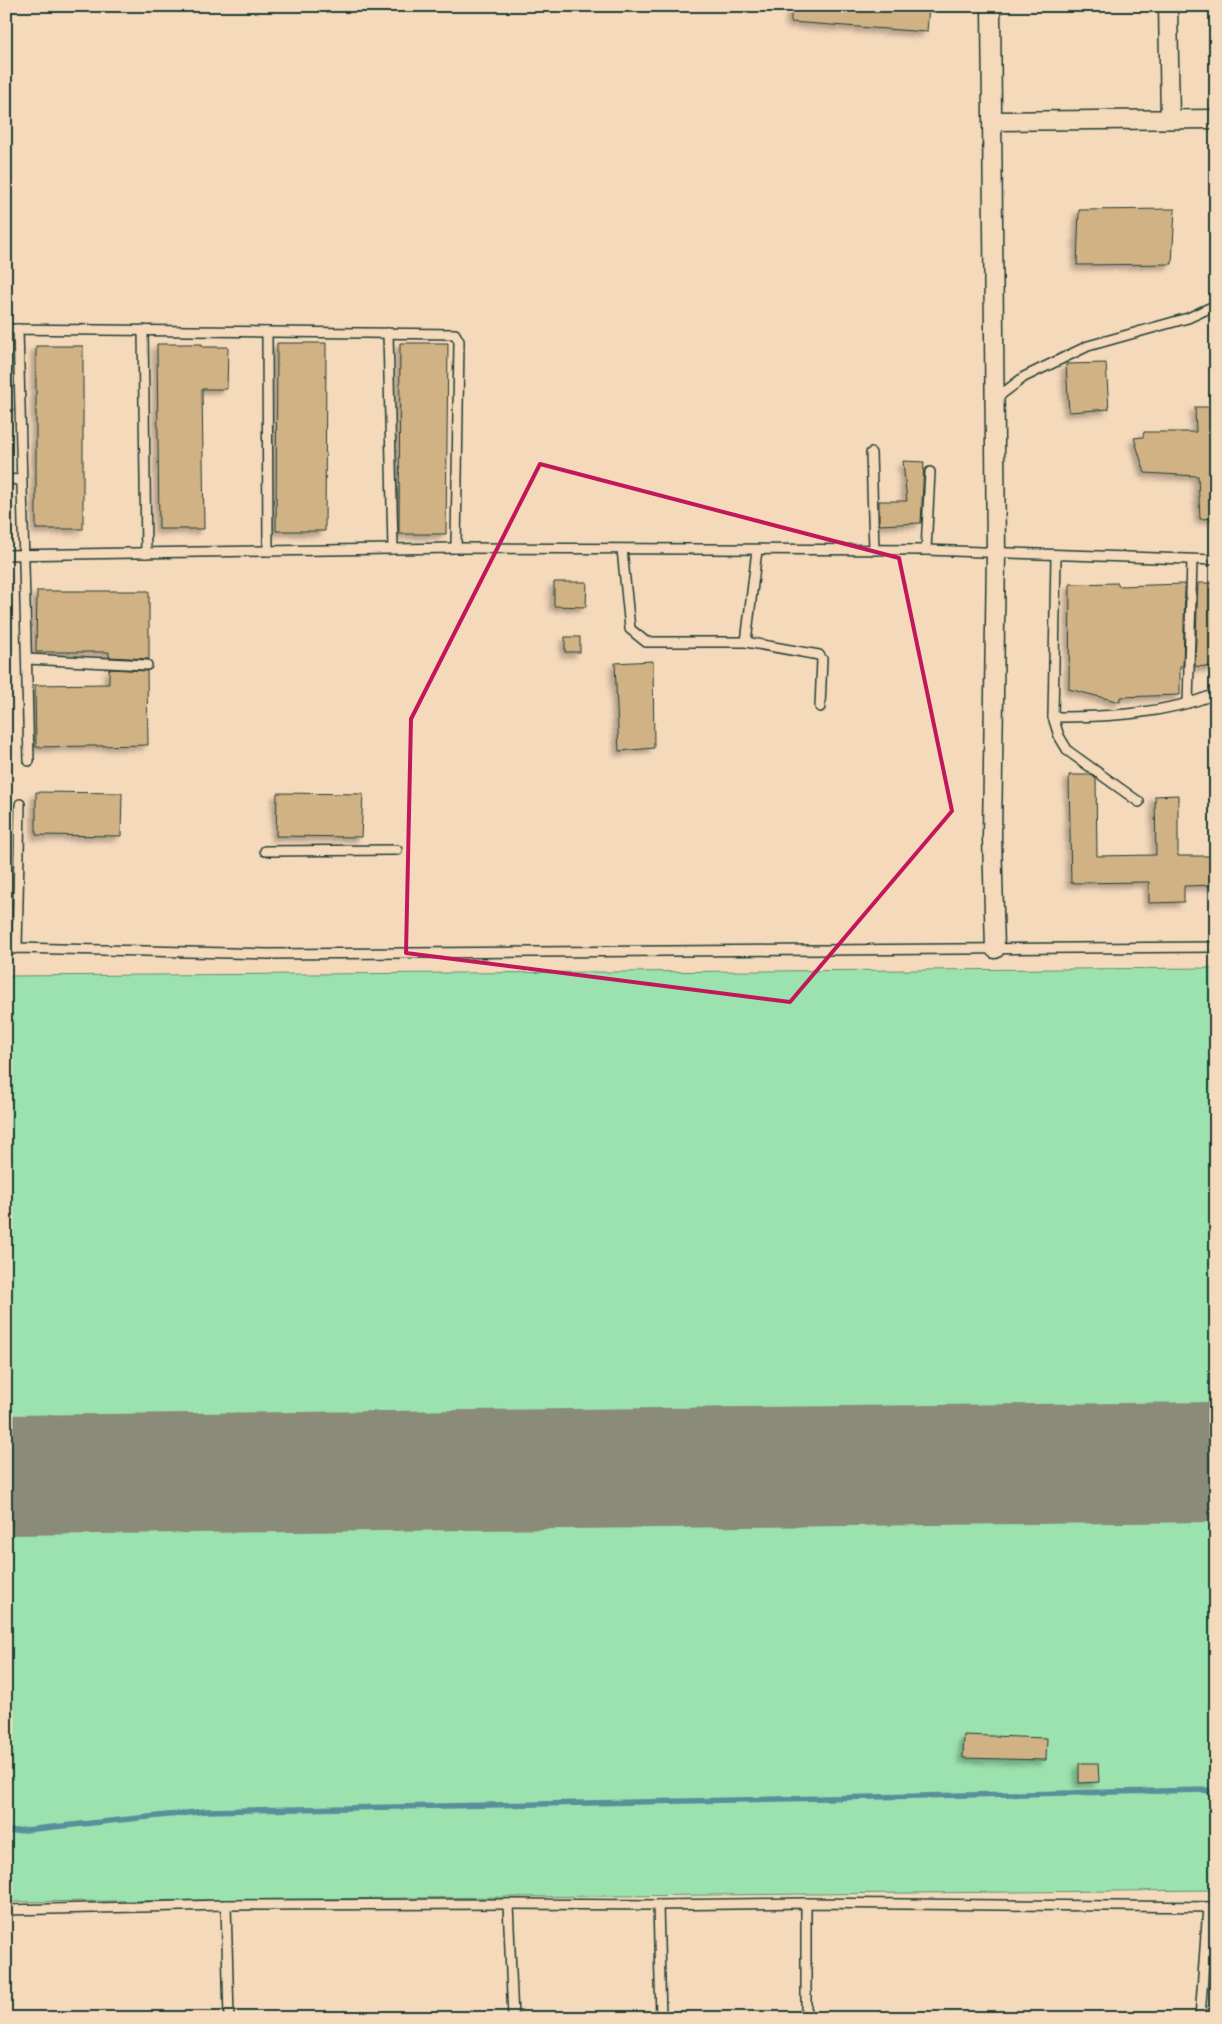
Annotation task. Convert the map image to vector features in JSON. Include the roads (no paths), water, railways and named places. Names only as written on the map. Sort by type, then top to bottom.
[{"type":"street","points":[[991,6],[996,553],[992,836],[995,949]]},
{"type":"street","points":[[1168,6],[1170,119]]},
{"type":"street","points":[[993,121],[1216,119]]},
{"type":"lane","points":[[994,400],[1024,377],[1088,346],[1188,318],[1216,305]]},
{"type":"lane","points":[[6,329],[455,334],[458,337],[456,548]]},
{"type":"lane","points":[[18,329],[29,761]]},
{"type":"lane","points":[[143,330],[146,552]]},
{"type":"lane","points":[[267,332],[268,551]]},
{"type":"lane","points":[[388,333],[393,549]]},
{"type":"lane","points":[[871,453],[874,550]]},
{"type":"lane","points":[[926,550],[930,472]]},
{"type":"lane","points":[[6,480],[21,480]]},
{"type":"lane","points":[[6,555],[456,548],[926,550],[1056,556],[1216,560]]},
{"type":"lane","points":[[622,549],[630,629],[646,642],[746,642],[819,655],[822,659],[820,706]]},
{"type":"lane","points":[[746,642],[757,550]]},
{"type":"lane","points":[[1056,556],[1053,717],[1059,736],[1068,751],[1139,802]]},
{"type":"lane","points":[[1188,703],[1192,560]]},
{"type":"lane","points":[[27,659],[147,665]]},
{"type":"lane","points":[[1053,717],[1108,716],[1188,703],[1216,694]]},
{"type":"lane","points":[[17,948],[20,804]]},
{"type":"lane","points":[[265,851],[396,850]]},
{"type":"lane","points":[[6,951],[17,948],[268,954],[1216,947]]},
{"type":"lane","points":[[806,1903],[806,2018]]},
{"type":"lane","points":[[6,1910],[226,1905],[806,1903],[1212,1907],[1200,2018]]},
{"type":"lane","points":[[508,1904],[512,2018]]},
{"type":"lane","points":[[226,1905],[229,2018]]},
{"type":"lane","points":[[658,1905],[661,2018]]},
{"type":"waterway","points":[[6,1832],[206,1811],[1207,1790],[1216,1799]]}]
